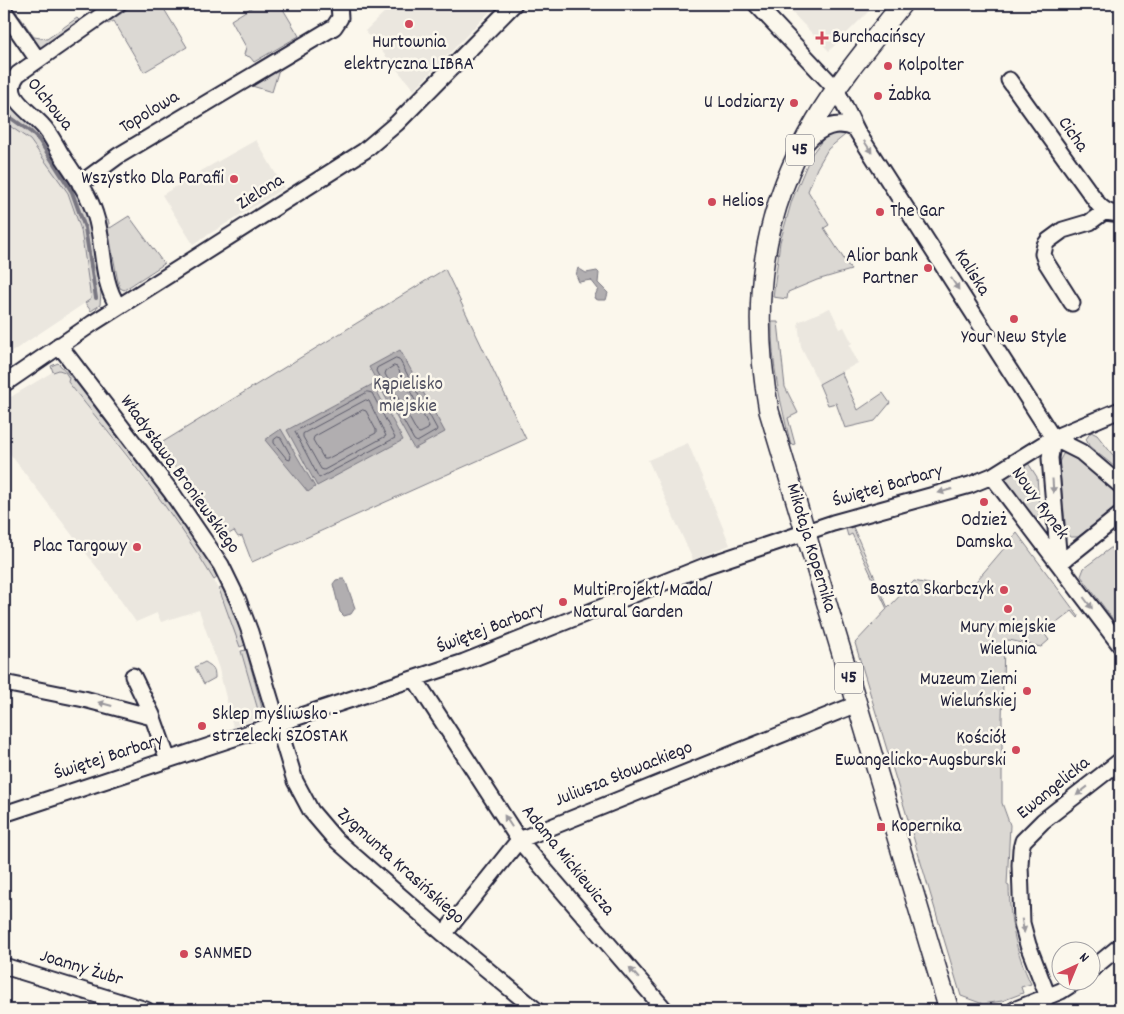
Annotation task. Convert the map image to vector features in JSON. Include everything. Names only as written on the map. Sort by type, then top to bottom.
[{"type":"main road","name":"45","points":[[836,89],[902,4]]},
{"type":"main road","name":"Mikołaja Kopernika","points":[[836,89],[800,150],[781,194],[768,239],[761,277],[760,350],[768,411],[949,1010]]},
{"type":"street","name":"Olchowa","points":[[80,184],[48,131],[10,96],[8,90],[13,78],[118,4]]},
{"type":"street","name":"Topolowa","points":[[80,184],[118,156],[334,27],[340,18],[339,4]]},
{"type":"street","name":"Zielona","points":[[4,384],[118,306],[369,147],[406,115],[514,4]]},
{"type":"street","name":"Kaliska","points":[[756,4],[836,89],[856,130],[1053,438]]},
{"type":"street","name":"Olchowa","points":[[4,11],[38,60]]},
{"type":"street","name":"Cicha","points":[[1009,80],[1082,183],[1113,212],[1090,222],[1063,230],[1045,245],[1043,254],[1046,262],[1072,303]]},
{"type":"street","points":[[800,150],[811,137],[825,127],[844,125],[856,130]]},
{"type":"street","points":[[80,184],[95,213],[111,294],[118,306]]},
{"type":"street","name":"Władysława Broniewskiego","points":[[59,345],[172,493],[199,530],[221,565],[238,600],[250,632],[277,724]]},
{"type":"street","name":"Nowy Rynek","points":[[1059,564],[992,476],[1053,438],[1120,410]]},
{"type":"street","points":[[1081,452],[1079,439],[1086,425]]},
{"type":"street","points":[[1053,438],[1081,452],[1120,485]]},
{"type":"street","name":"Nowy Rynek","points":[[1053,438],[1050,458],[1059,564]]},
{"type":"street","name":"Świętej Barbary","points":[[4,814],[464,662],[705,566],[806,532],[970,485],[992,476]]},
{"type":"street","name":"Nowy Rynek","points":[[1059,564],[1120,515]]},
{"type":"street","points":[[1059,564],[1120,645]]},
{"type":"street","points":[[133,676],[152,715],[168,760]]},
{"type":"street","name":"Adama Mickiewicza","points":[[415,679],[519,840],[665,1010]]},
{"type":"street","points":[[4,683],[84,699],[148,716],[152,715]]},
{"type":"street","name":"Juliusza Słowackiego","points":[[444,934],[519,840],[857,704]]},
{"type":"street","name":"Zygmunta Krasińskiego","points":[[277,724],[295,781],[322,825],[352,854],[444,934],[536,1010]]},
{"type":"street","name":"Ewangelicka","points":[[1048,997],[1028,945],[1022,923],[1021,857],[1023,840],[1031,831],[1120,761]]},
{"type":"street","points":[[1102,961],[1120,946]]},
{"type":"street","name":"Joanny Żubr","points":[[4,966],[146,1010]]},
{"type":"street","points":[[1014,1010],[1059,992]]},
{"type":"shaded area","points":[[393,4],[497,4],[414,90],[365,31]]},
{"type":"shaded area","points":[[784,4],[876,4],[829,51]]},
{"type":"shaded area","points":[[4,122],[30,140],[68,193],[81,230],[91,299],[4,357]]},
{"type":"shaded area","points":[[256,140],[284,188],[193,244],[162,195]]},
{"type":"shaded area","points":[[830,308],[840,329],[844,327],[852,343],[849,345],[858,363],[819,384],[801,347],[798,322]]},
{"type":"shaded area","name":"Plac Targowy","points":[[54,371],[65,372],[69,378],[68,382],[174,518],[214,580],[235,631],[260,718],[233,727],[219,669],[199,610],[161,622],[157,613],[136,622],[102,574],[4,446],[4,401]]},
{"type":"shaded area","points":[[688,443],[730,545],[693,560],[648,460]]},
{"type":"green space","points":[[135,4],[161,4],[187,47],[144,72],[114,21],[107,23]]},
{"type":"green space","points":[[257,4],[280,4],[299,36],[254,62],[250,57],[244,55],[246,47],[231,20]]},
{"type":"green space","points":[[16,11],[34,37],[47,39],[77,18],[80,21],[79,24],[42,50],[39,49],[11,15]]},
{"type":"green space","points":[[279,69],[272,92],[252,86]]},
{"type":"green space","points":[[4,100],[39,131],[72,183],[86,210],[92,229],[101,292],[100,305],[91,311],[85,303],[91,299],[81,230],[68,193],[30,140],[4,122]]},
{"type":"green space","points":[[835,133],[845,135],[828,149],[817,168],[808,191],[829,225],[824,228],[851,270],[817,280],[788,292],[787,299],[773,297],[780,242],[792,200],[811,155],[824,138]]},
{"type":"green space","points":[[129,216],[164,264],[124,290],[120,288],[118,282],[106,219],[108,219],[110,228]]},
{"type":"green space","name":"Kąpielisko miejskie","points":[[445,269],[526,439],[252,562],[242,536],[238,537],[234,531],[227,535],[158,445]]},
{"type":"green space","points":[[772,322],[778,322],[785,387],[798,413],[788,418],[795,444],[791,445],[775,369]]},
{"type":"green space","points":[[58,363],[74,380],[191,533],[218,577],[214,580],[181,528],[126,454],[68,382],[69,378],[65,372],[59,370],[53,372],[51,366]]},
{"type":"green space","points":[[841,372],[858,410],[883,393],[890,403],[875,421],[845,428],[836,403],[828,405],[819,384]]},
{"type":"green space","points":[[1091,432],[1097,435],[1120,464],[1120,471],[1089,446],[1086,439]]},
{"type":"green space","points":[[1063,454],[1071,454],[1120,493],[1120,504],[1078,537],[1070,537],[1066,532],[1059,462]]},
{"type":"green space","points":[[1028,463],[1037,477],[1040,515],[1034,522],[1005,483],[1010,473]]},
{"type":"green space","points":[[853,527],[888,608],[914,581],[967,592],[1017,533],[1079,617],[1072,611],[1044,633],[1049,640],[1041,647],[1009,640],[1005,641],[1004,644],[1002,803],[1010,825],[1007,885],[1009,886],[1014,936],[1031,984],[1021,987],[1023,993],[1002,1001],[983,1004],[961,996],[855,643],[887,609],[852,534],[848,536],[846,529]]},
{"type":"green space","points":[[1120,541],[1120,629],[1081,576],[1084,568]]},
{"type":"green space","points":[[223,587],[245,645],[240,647],[219,589]]},
{"type":"green space","points":[[246,650],[262,709],[258,710],[241,651]]},
{"type":"green space","points":[[205,662],[213,668],[215,678],[204,684],[195,667]]},
{"type":"water","points":[[578,268],[586,273],[597,271],[599,273],[598,283],[608,293],[606,300],[594,298],[598,289],[591,280],[579,282],[576,275]]},
{"type":"water","points":[[400,350],[445,432],[414,449],[369,367]]},
{"type":"water","points":[[373,384],[403,440],[317,486],[287,430]]},
{"type":"water","points":[[281,429],[315,487],[308,492],[265,440]]},
{"type":"water","points":[[344,579],[355,608],[351,614],[344,616],[340,612],[333,584],[336,580]]},
{"type":"waterway","points":[[4,113],[39,140],[72,192],[85,228],[96,298]]},
{"type":"place","name":"Hurtownia elektryczna LIBRA","points":[[409,24]]},
{"type":"place","name":"Burchacińscy","points":[[822,38]]},
{"type":"place","name":"Kolpolter","points":[[888,66]]},
{"type":"place","name":"Żabka","points":[[878,96]]},
{"type":"place","name":"U Lodziarzy","points":[[794,103]]},
{"type":"place","name":"Wszystko Dla Parafii","points":[[234,179]]},
{"type":"place","name":"Helios","points":[[712,202]]},
{"type":"place","name":"The Gar","points":[[880,212]]},
{"type":"place","name":"Alior bank Partner","points":[[928,268]]},
{"type":"place","name":"Your New Style","points":[[1014,319]]},
{"type":"place","name":"Odzież Damska","points":[[984,502]]},
{"type":"place","name":"Plac Targowy","points":[[137,547]]},
{"type":"place","name":"Baszta Skarbczyk","points":[[1004,590]]},
{"type":"place","name":"MultiProjekt/ Mada/ Natural Garden","points":[[563,602]]},
{"type":"place","name":"Mury miejskie Wielunia","points":[[1008,609]]},
{"type":"place","name":"Muzeum Ziemi Wieluńskiej","points":[[1027,691]]},
{"type":"place","name":"Sklep myśliwsko - strzelecki SZÓSTAK","points":[[202,726]]},
{"type":"place","name":"Kościół Ewangelicko-Augsburski","points":[[1016,750]]},
{"type":"place","name":"Kopernika","points":[[881,827]]},
{"type":"place","name":"SANMED","points":[[184,954]]}]
